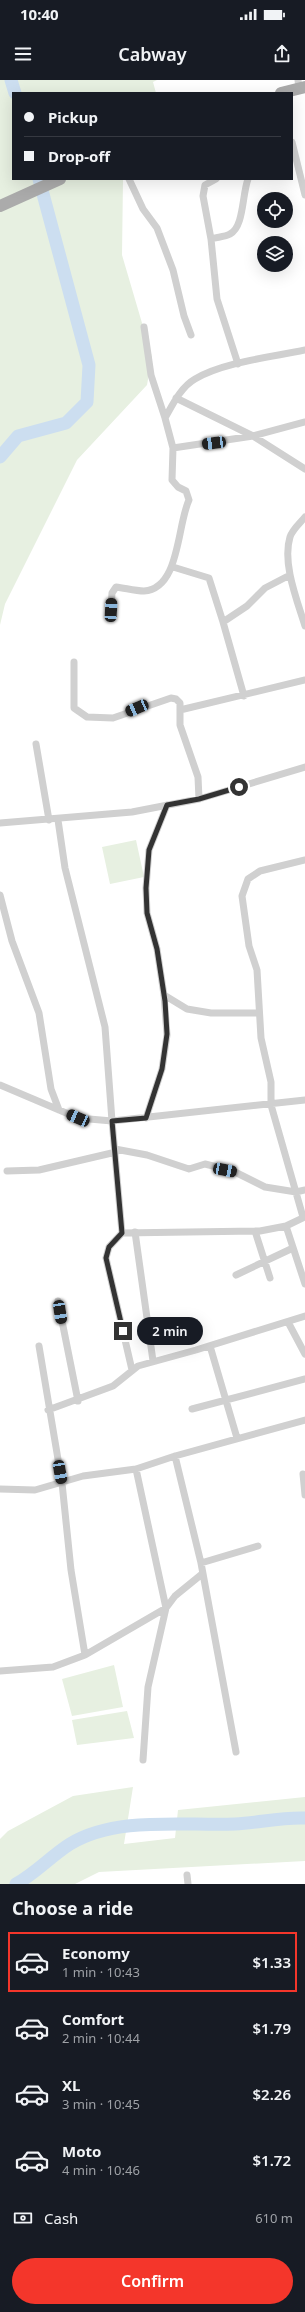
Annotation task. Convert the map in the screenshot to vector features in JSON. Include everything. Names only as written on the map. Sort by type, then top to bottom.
[{"type":"main road","points":[[284,92],[301,85]]},
{"type":"main road","points":[[0,206],[58,180]]},
{"type":"street","points":[[293,150],[305,195]]},
{"type":"street","points":[[129,180],[143,209],[157,228],[173,270],[191,335]]},
{"type":"street","points":[[214,180],[205,185],[203,190],[211,238],[217,299],[238,364]]},
{"type":"street","points":[[211,238],[229,234],[239,224],[242,196],[248,180]]},
{"type":"street","points":[[111,610],[112,593],[116,587],[143,591],[153,589],[163,582],[173,567],[184,510],[189,500],[186,492],[178,487],[172,480],[173,448],[152,375],[144,328]]},
{"type":"street","points":[[165,418],[176,398],[194,379],[238,364],[305,350]]},
{"type":"street","points":[[176,398],[254,436],[305,469]]},
{"type":"street","points":[[173,448],[254,436],[305,422]]},
{"type":"street","points":[[305,517],[290,535],[290,575],[305,626]]},
{"type":"street","points":[[173,567],[208,578],[223,622],[244,696]]},
{"type":"street","points":[[223,622],[247,606],[265,588],[290,575]]},
{"type":"street","points":[[74,662],[74,708],[87,717],[113,718],[171,698],[176,699],[180,703],[180,725],[198,777],[199,799]]},
{"type":"street","points":[[180,710],[244,696],[305,680]]},
{"type":"street","points":[[36,744],[49,820]]},
{"type":"street","points":[[0,824],[58,820],[132,812],[199,799],[305,767]]},
{"type":"street","points":[[146,1118],[162,1069],[167,1034],[164,995],[157,949],[147,913],[146,888],[149,850],[167,805]]},
{"type":"street","points":[[58,820],[65,868],[105,1027],[122,1233]]},
{"type":"street","points":[[132,1370],[106,1258],[109,1247],[122,1233],[255,1231],[286,1226],[304,1217],[271,1105],[270,1082],[260,1038],[258,970],[249,946],[242,896],[248,879],[260,871],[305,860]]},
{"type":"street","points":[[0,895],[12,941],[39,1013],[51,1089],[59,1110]]},
{"type":"street","points":[[164,995],[187,1009],[211,1013],[260,1013]]},
{"type":"street","points":[[0,1085],[78,1118],[112,1121],[271,1105],[305,1100]]},
{"type":"street","points":[[7,1171],[39,1170],[115,1151],[147,1155],[189,1170],[205,1164],[233,1171],[265,1188],[296,1192],[305,1190]]},
{"type":"street","points":[[286,1226],[305,1284]]},
{"type":"street","points":[[255,1231],[270,1278]]},
{"type":"street","points":[[135,1232],[153,1361]]},
{"type":"street","points":[[236,1275],[293,1248]]},
{"type":"street","points":[[58,1301],[78,1401]]},
{"type":"street","points":[[48,1410],[78,1401],[113,1386],[132,1370],[153,1361],[210,1346],[305,1316]]},
{"type":"street","points":[[288,1322],[305,1354]]},
{"type":"street","points":[[39,1346],[43,1362],[48,1410],[62,1483],[71,1570],[84,1655]]},
{"type":"street","points":[[210,1346],[237,1438]]},
{"type":"street","points":[[192,1409],[305,1379]]},
{"type":"street","points":[[0,1489],[34,1490],[92,1474],[136,1469],[237,1438],[305,1420]]},
{"type":"street","points":[[175,1456],[201,1563],[236,1752]]},
{"type":"street","points":[[136,1469],[166,1608],[148,1687],[143,1760]]},
{"type":"street","points":[[303,1474],[305,1495]]},
{"type":"street","points":[[201,1563],[258,1546]]},
{"type":"street","points":[[0,1670],[53,1667],[84,1655],[166,1608],[175,1596],[202,1574]]},
{"type":"street","points":[[187,1875],[188,1884]]},
{"type":"green space","points":[[0,80],[157,80],[153,82],[156,92],[12,92],[12,180],[123,180],[122,255],[152,357],[147,385],[77,460],[5,604],[0,625]]},
{"type":"green space","points":[[136,840],[144,877],[110,884],[102,847]]},
{"type":"green space","points":[[114,1665],[123,1707],[72,1716],[62,1679]]},
{"type":"green space","points":[[127,1711],[134,1738],[77,1745],[72,1720]]},
{"type":"green space","points":[[133,1787],[124,1844],[175,1838],[178,1810],[305,1797],[305,1861],[99,1872],[75,1884],[0,1884],[0,1839],[8,1831],[73,1796]]},
{"type":"waterway","points":[[11,80],[15,92]]},
{"type":"waterway","points":[[0,457],[18,436],[66,423],[87,402],[89,365],[39,180]]},
{"type":"waterway","points":[[16,1884],[70,1844],[88,1835],[108,1829],[150,1824],[235,1824],[287,1818],[305,1818]]},
{"type":"route","points":[[123,1331],[106,1258],[106,1251],[122,1233],[112,1121],[146,1118],[162,1069],[167,1034],[165,1001],[157,949],[147,913],[146,888],[149,850],[167,805],[199,799],[239,787]]}]
